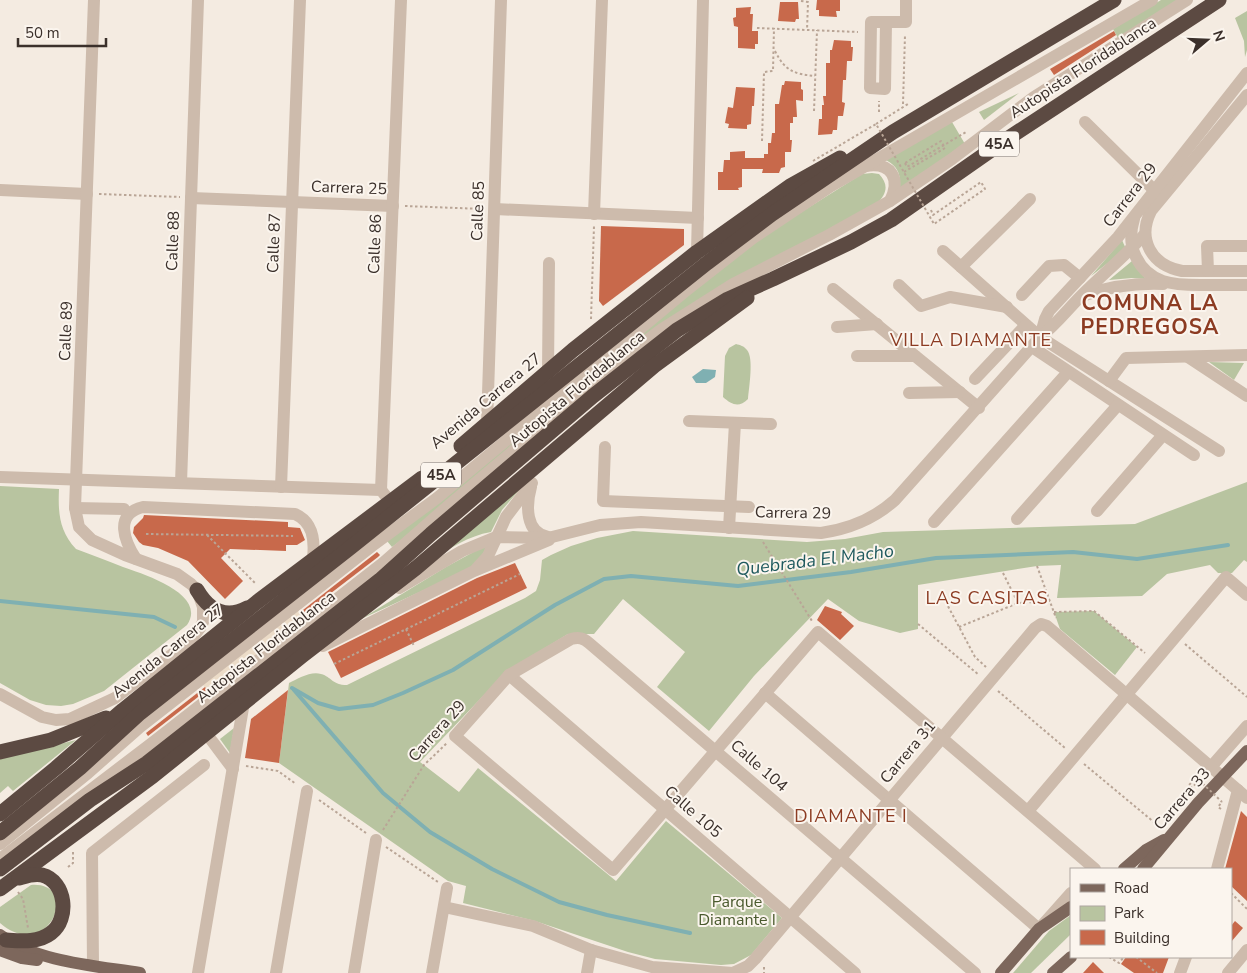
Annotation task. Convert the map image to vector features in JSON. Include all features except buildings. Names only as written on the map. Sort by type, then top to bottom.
[{"type":"highway","name":"Autopista Floridablanca","points":[[0,833],[80,768],[140,713],[707,263],[772,214],[893,132],[1114,0]]},
{"type":"highway","name":"Autopista Floridablanca","points":[[0,869],[90,800],[147,763],[380,580],[430,534],[593,396],[652,349],[712,308],[774,280],[890,220],[1004,140],[1219,0]]},
{"type":"highway","name":"Avenida Carrera 27","points":[[0,814],[51,773],[122,710],[313,558],[385,496],[465,443],[548,372],[697,252],[790,186],[815,171],[893,132]]},
{"type":"highway","name":"45A","points":[[9,886],[132,792],[302,656],[416,568],[549,454],[676,349],[774,280]]},
{"type":"highway","points":[[197,590],[206,604],[221,612],[238,612],[257,602]]},
{"type":"highway","points":[[0,752],[66,735],[122,710]]},
{"type":"highway","points":[[2,942],[43,937],[52,932],[62,916],[62,896],[57,886],[51,880],[42,875],[30,875],[9,886]]},
{"type":"main road","name":"Carrera 33","points":[[1144,868],[1222,776],[1247,752]]},
{"type":"main road","points":[[1125,868],[1146,850],[1170,836]]},
{"type":"main road","points":[[1001,973],[1040,929],[1070,908]]},
{"type":"main road","points":[[2,942],[60,959],[122,972],[140,973]]},
{"type":"main road","points":[[1054,973],[1070,958]]},
{"type":"street","name":"Calle 89","points":[[94,0],[75,508],[79,527],[85,535],[98,544],[177,574],[197,590]]},
{"type":"street","name":"Calle 88","points":[[181,483],[198,0]]},
{"type":"street","name":"Calle 87","points":[[281,487],[300,0]]},
{"type":"street","name":"Calle 86","points":[[385,496],[401,0]]},
{"type":"street","name":"Calle 85","points":[[488,424],[501,0]]},
{"type":"street","points":[[594,214],[602,0]]},
{"type":"street","points":[[697,252],[703,0]]},
{"type":"street","points":[[886,22],[885,88],[870,88],[871,27],[886,22],[906,22],[906,0]]},
{"type":"street","points":[[0,844],[88,773],[140,727],[372,546],[437,498],[714,268],[799,206],[1152,0]]},
{"type":"street","points":[[0,859],[383,563],[626,356],[655,335],[733,284],[829,235],[890,201],[945,164],[1055,82],[1187,0]]},
{"type":"street","name":"Carrera 29","points":[[1040,337],[1049,311],[1118,237],[1234,92],[1247,73]]},
{"type":"street","name":"Carrera 29","points":[[360,611],[462,551],[496,537],[556,537],[600,525],[632,522],[821,533],[847,528],[885,510],[979,408],[1040,337],[1058,322],[1080,297],[1133,248],[1145,234],[1151,211],[1247,95]]},
{"type":"street","points":[[1085,122],[1154,190]]},
{"type":"street","points":[[866,166],[881,166],[892,173],[896,186],[890,201]]},
{"type":"street","points":[[0,190],[87,194]]},
{"type":"street","name":"Carrera 25","points":[[191,198],[393,206]]},
{"type":"street","points":[[961,267],[1030,199]]},
{"type":"street","points":[[495,210],[698,218]]},
{"type":"street","points":[[1139,210],[1132,228],[1133,248],[1138,262],[1148,273],[1160,281],[1174,285]]},
{"type":"street","points":[[1145,234],[1151,252],[1165,265],[1182,271],[1247,271]]},
{"type":"street","points":[[1208,271],[1207,246],[1247,246]]},
{"type":"street","points":[[943,251],[1040,337],[1219,451]]},
{"type":"street","points":[[548,372],[549,263]]},
{"type":"street","points":[[1022,295],[1049,266],[1064,265],[1080,278]]},
{"type":"street","points":[[899,285],[921,306],[950,297],[1006,308]]},
{"type":"street","points":[[1080,297],[1107,288],[1124,285],[1247,285]]},
{"type":"street","points":[[834,289],[979,408]]},
{"type":"street","points":[[837,327],[877,324]]},
{"type":"street","points":[[975,379],[1026,325]]},
{"type":"street","points":[[1032,347],[1194,455]]},
{"type":"street","points":[[1109,381],[1126,358],[1247,355]]},
{"type":"street","points":[[857,356],[915,356]]},
{"type":"street","points":[[1188,357],[1247,396]]},
{"type":"street","points":[[934,522],[1068,372]]},
{"type":"street","points":[[908,393],[960,392]]},
{"type":"street","points":[[1016,519],[1118,405]]},
{"type":"street","points":[[690,421],[771,424]]},
{"type":"street","points":[[729,528],[735,423]]},
{"type":"street","points":[[1097,511],[1163,435]]},
{"type":"street","points":[[605,447],[603,501],[749,507]]},
{"type":"street","points":[[474,572],[488,556],[506,517],[532,483],[549,454]]},
{"type":"street","points":[[0,477],[281,487],[385,496]]},
{"type":"street","points":[[532,483],[528,505],[530,520],[538,532],[556,537]]},
{"type":"street","points":[[136,559],[127,545],[124,528],[129,516],[143,507],[295,514],[302,517],[310,526],[314,542],[313,558]]},
{"type":"street","points":[[75,508],[124,509]]},
{"type":"street","points":[[302,656],[474,572],[556,537]]},
{"type":"street","points":[[1028,812],[1226,577],[1247,595]]},
{"type":"street","points":[[0,694],[42,717],[56,720],[76,717],[110,702],[196,634],[204,616],[197,590]]},
{"type":"street","name":"Carrera 31","points":[[444,907],[533,926],[591,950],[652,967],[732,973],[748,966],[764,950],[1035,628],[1041,624],[1047,626],[1126,694]]},
{"type":"street","points":[[454,736],[613,870],[818,632],[1092,868]]},
{"type":"street","name":"Carrera 29","points":[[454,736],[509,675],[572,639],[578,637],[590,642]]},
{"type":"street","name":"Calle 104","points":[[590,642],[975,973]]},
{"type":"street","name":"Calle 105","points":[[509,675],[855,973]]},
{"type":"street","points":[[765,693],[1040,929],[1070,894]]},
{"type":"street","points":[[1126,694],[1242,794],[1217,868]]},
{"type":"street","points":[[198,973],[244,702]]},
{"type":"street","name":"Carrera 33","points":[[1211,767],[1247,726]]},
{"type":"street","points":[[206,733],[233,767]]},
{"type":"street","points":[[93,965],[92,853],[204,765]]},
{"type":"street","points":[[276,973],[307,791]]},
{"type":"street","points":[[354,973],[376,840]]},
{"type":"street","points":[[432,973],[447,888]]},
{"type":"street","points":[[587,973],[591,950]]},
{"type":"street","points":[[1228,973],[1247,950]]},
{"type":"street","points":[[1180,973],[1186,958]]},
{"type":"path","points":[[801,1],[808,2],[807,30]]},
{"type":"path","points":[[903,104],[906,22]]},
{"type":"path","points":[[757,28],[817,30],[871,27]]},
{"type":"path","points":[[762,141],[764,72],[773,71],[774,28]]},
{"type":"path","points":[[814,110],[817,30]]},
{"type":"path","points":[[774,48],[780,61],[788,70],[816,76]]},
{"type":"path","points":[[813,161],[908,104]]},
{"type":"path","points":[[876,124],[934,224],[985,189],[981,182],[933,215],[931,210]]},
{"type":"path","points":[[904,173],[945,148],[941,141],[905,164],[906,167],[938,148],[946,144],[969,130]]},
{"type":"path","points":[[87,194],[191,198]]},
{"type":"path","name":"Carrera 25","points":[[393,206],[495,210]]},
{"type":"path","points":[[591,319],[594,214]]},
{"type":"path","points":[[146,534],[293,536]]},
{"type":"path","points":[[207,535],[255,583]]},
{"type":"path","points":[[761,539],[810,619]]},
{"type":"path","points":[[1037,566],[1056,620]]},
{"type":"path","points":[[1003,573],[1018,603]]},
{"type":"path","points":[[334,664],[520,574]]},
{"type":"path","points":[[941,593],[975,657],[992,679]]},
{"type":"path","points":[[959,627],[1018,603],[1050,601]]},
{"type":"path","points":[[1054,612],[1094,610],[1154,661]]},
{"type":"path","points":[[918,624],[992,679],[1075,756],[1170,836]]},
{"type":"path","points":[[406,629],[414,646]]},
{"type":"path","points":[[1175,636],[1247,697]]},
{"type":"path","name":"Carrera 29","points":[[376,840],[424,766],[454,736]]},
{"type":"path","points":[[233,767],[278,771],[447,888]]},
{"type":"path","points":[[1199,774],[1189,786],[1192,788],[1200,780],[1222,802]]},
{"type":"path","points":[[68,867],[73,863],[73,846]]},
{"type":"path","points":[[9,886],[23,899],[28,928]]},
{"type":"path","points":[[1232,894],[1247,908]]},
{"type":"path","points":[[1111,958],[1119,963],[1123,958]]},
{"type":"path","points":[[1137,958],[1157,973]]},
{"type":"green space","points":[[1161,0],[1180,0],[1118,38],[1113,29]]},
{"type":"green space","points":[[1247,11],[1247,50],[1245,57],[1244,41],[1235,18]]},
{"type":"green space","points":[[1019,93],[984,120],[979,112]]},
{"type":"green space","points":[[952,122],[965,144],[900,189],[898,171],[884,159]]},
{"type":"green space","points":[[862,174],[879,174],[886,189],[877,204],[810,240],[392,547],[387,541],[752,243]]},
{"type":"green space","points":[[1122,240],[1126,249],[1091,276]]},
{"type":"green space","points":[[1132,261],[1146,279],[1109,280]]},
{"type":"green space","points":[[736,344],[747,350],[751,366],[748,399],[742,404],[732,404],[723,397],[725,356],[729,348]]},
{"type":"green space","points":[[1209,362],[1244,363],[1234,380]]},
{"type":"green space","points":[[529,479],[502,510],[491,532],[452,547],[431,561]]},
{"type":"green space","name":"Parque Diamante I","points":[[1247,482],[1247,562],[1244,560],[1232,573],[1218,573],[1210,565],[1167,574],[1142,596],[1057,598],[1061,565],[1037,566],[918,585],[918,629],[900,633],[859,621],[828,599],[754,676],[709,731],[657,687],[685,652],[623,599],[594,634],[568,634],[507,671],[420,762],[459,792],[478,768],[616,881],[666,821],[782,918],[751,955],[734,964],[721,965],[655,959],[535,921],[463,903],[466,886],[448,881],[279,763],[289,683],[304,676],[317,673],[325,675],[338,684],[347,685],[525,598],[536,591],[540,580],[542,560],[571,546],[597,538],[633,531],[807,542],[845,539],[883,532],[1135,524]]},
{"type":"green space","points":[[0,486],[59,489],[61,521],[66,535],[76,549],[158,580],[170,587],[189,604],[191,614],[187,625],[104,691],[73,704],[61,706],[46,705],[30,700],[0,683]]},
{"type":"green space","points":[[490,543],[474,567],[361,619],[446,567]]},
{"type":"green space","points":[[1094,611],[1137,647],[1115,675],[1060,629],[1054,612]]},
{"type":"green space","points":[[234,728],[230,753],[220,739]]},
{"type":"green space","points":[[76,740],[13,791],[8,786],[0,793],[0,759]]},
{"type":"green space","points":[[31,885],[46,887],[55,895],[57,906],[53,918],[45,928],[33,934],[17,933],[0,923],[0,907]]},
{"type":"green space","points":[[1070,916],[1070,935],[1031,973],[1013,973],[1049,931]]},
{"type":"shaded area","points":[[300,607],[308,616],[210,693],[202,684]]},
{"type":"water","points":[[703,369],[716,370],[715,377],[706,383],[696,383],[692,377]]},
{"type":"waterway","name":"Quebrada El Macho","points":[[292,688],[318,703],[339,709],[373,705],[453,670],[555,605],[604,579],[631,576],[738,586],[851,572],[936,558],[1073,552],[1137,559],[1228,545]]},
{"type":"waterway","name":"Quebrada El Macho","points":[[0,601],[154,617],[175,627]]},
{"type":"waterway","points":[[294,690],[383,793],[430,832],[492,869],[559,902],[607,915],[690,933]]},
{"type":"district","name":"COMUNA LA PEDREGOSA","points":[[1150,315]]},
{"type":"district","name":"VILLA DIAMANTE","points":[[971,340]]},
{"type":"district","name":"LAS CASITAS","points":[[987,598]]},
{"type":"district","name":"DIAMANTE I","points":[[851,816]]}]
